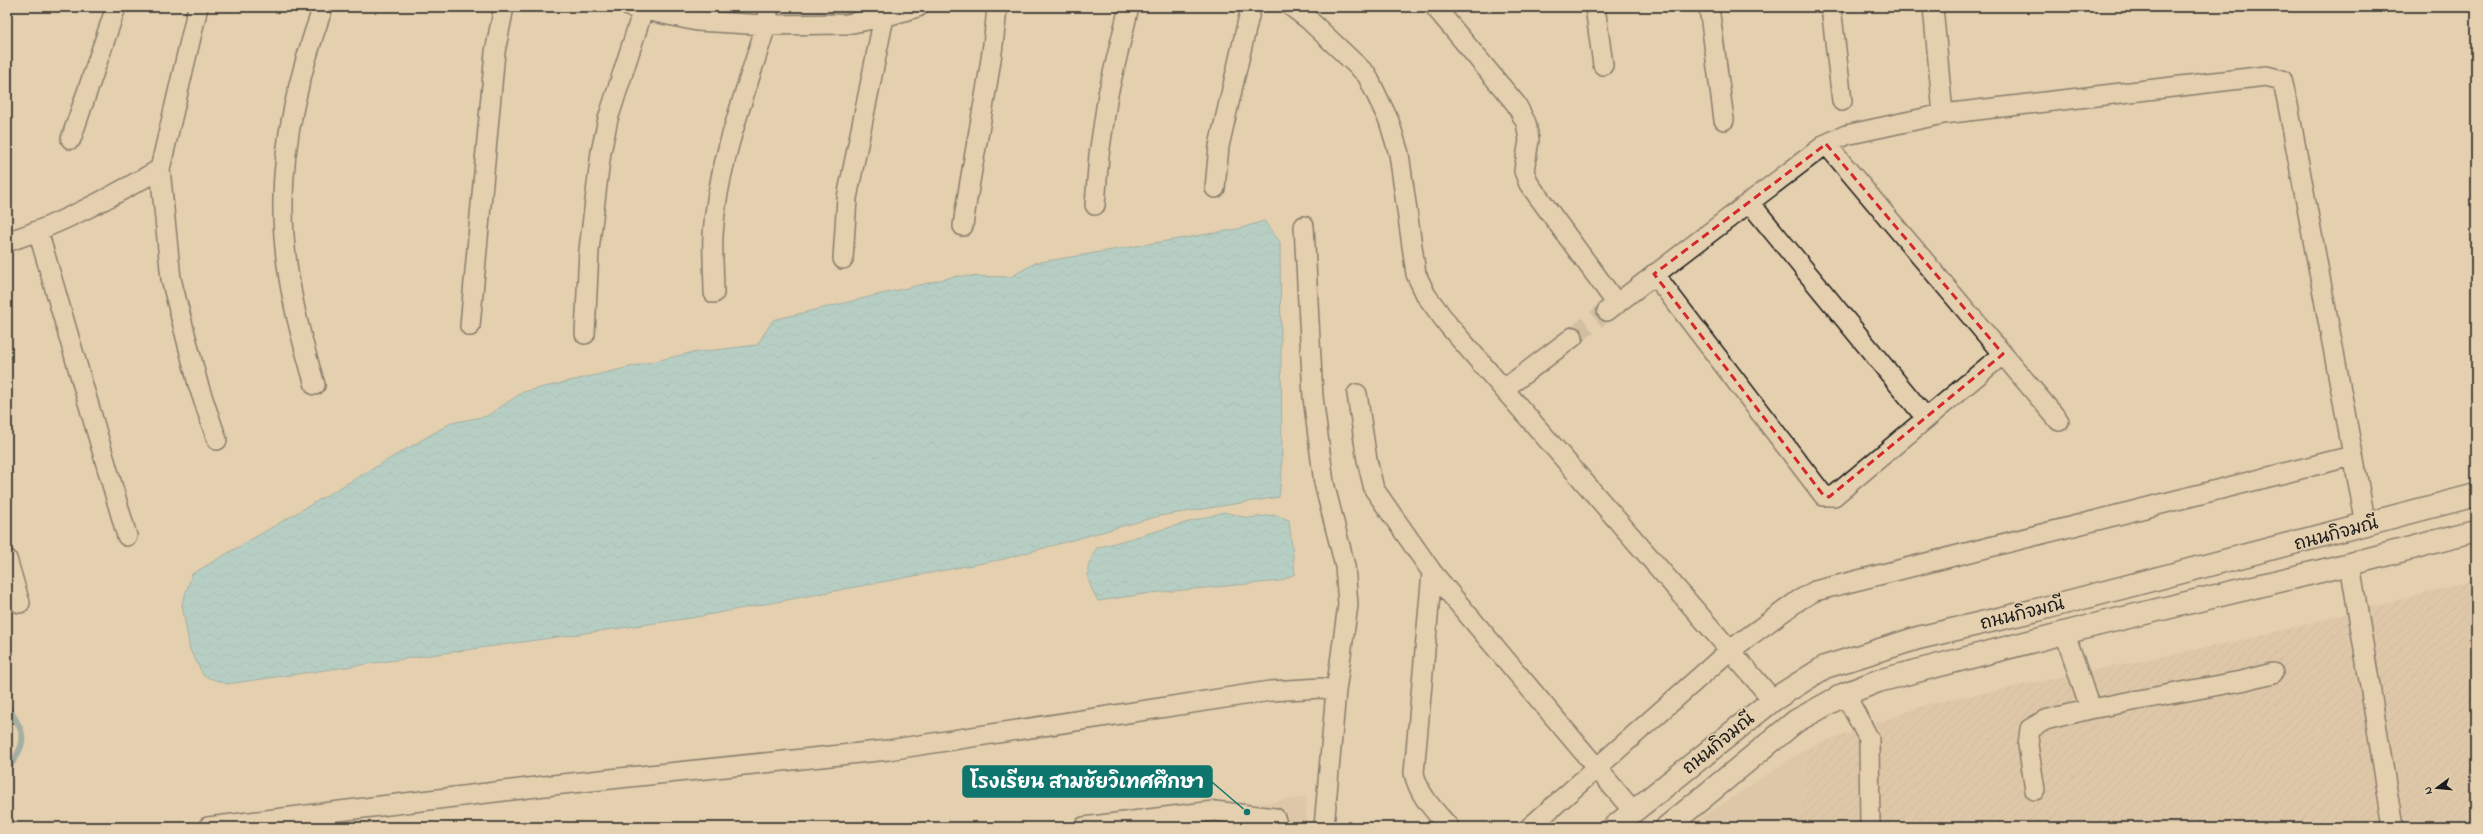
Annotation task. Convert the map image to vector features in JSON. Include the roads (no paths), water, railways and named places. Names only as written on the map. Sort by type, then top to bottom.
[{"type":"main road","name":"ถนนกิจมณี","points":[[1614,827],[1773,700],[1825,667],[1918,638],[2366,525],[2476,495]]},
{"type":"main road","name":"ถนนกิจมณี","points":[[1667,827],[1796,721],[1845,694],[1878,681],[2065,633],[2350,564],[2476,531]]},
{"type":"street","points":[[71,139],[116,7]]},
{"type":"street","points":[[198,7],[160,169],[171,279],[198,384],[217,440]]},
{"type":"street","points":[[315,385],[299,331],[292,294],[283,210],[284,174],[297,89],[322,7]]},
{"type":"street","points":[[470,326],[495,52],[504,7]]},
{"type":"street","points":[[714,293],[713,235],[718,195],[728,153],[766,25],[769,7]]},
{"type":"street","points":[[585,334],[590,250],[601,152],[608,118],[639,8],[697,21],[766,25],[846,24],[884,17],[918,7]]},
{"type":"street","points":[[963,226],[972,159],[993,57],[997,7]]},
{"type":"street","points":[[1095,205],[1099,155],[1108,94],[1129,7]]},
{"type":"street","points":[[1215,188],[1219,146],[1251,7]]},
{"type":"street","points":[[1292,7],[1309,20],[1367,75],[1389,121],[1399,154],[1416,274],[1426,295],[1504,389],[1729,651],[1773,700]]},
{"type":"street","points":[[1435,7],[1516,104],[1526,123],[1529,140],[1524,171],[1529,184],[1612,308],[1654,274],[1826,144],[1846,135],[1943,114],[2266,76],[2282,80],[2287,100],[2366,525]]},
{"type":"street","points":[[1595,7],[1603,65]]},
{"type":"street","points":[[1709,7],[1724,120]]},
{"type":"street","points":[[1831,7],[1842,100]]},
{"type":"street","points":[[1933,7],[1943,114]]},
{"type":"street","points":[[842,259],[847,198],[884,17]]},
{"type":"street","points":[[1826,144],[2059,421]]},
{"type":"street","points":[[7,242],[38,231],[116,194],[160,169]]},
{"type":"street","points":[[1749,202],[1926,418]]},
{"type":"street","points":[[1304,226],[1313,397],[1324,483],[1345,566],[1348,605],[1336,691],[1324,827]]},
{"type":"street","points":[[38,231],[127,536]]},
{"type":"street","points":[[1654,274],[1824,496],[1834,496],[2003,354]]},
{"type":"street","points":[[1504,389],[1573,337]]},
{"type":"street","points":[[1357,394],[1367,460],[1374,489],[1432,572],[1594,768],[1633,811]]},
{"type":"street","points":[[1530,827],[1594,768],[1729,651],[1799,600],[1815,591],[2213,489],[2352,456]]},
{"type":"street","points":[[7,559],[20,603]]},
{"type":"street","points":[[2350,564],[2393,827]]},
{"type":"street","points":[[1432,572],[1414,773],[1417,786],[1425,799],[1449,827]]},
{"type":"street","points":[[2065,633],[2090,709]]},
{"type":"street","points":[[2035,790],[2028,745],[2030,729],[2045,720],[2090,709],[2241,681],[2273,673]]},
{"type":"street","points":[[208,827],[553,785],[888,750],[1270,691],[1322,688],[1336,691]]},
{"type":"street","points":[[1845,694],[1869,739],[1870,827]]},
{"type":"street","points":[[1093,826],[1215,819],[1275,818],[1278,827]]},
{"type":"water","points":[[1264,221],[1280,242],[1282,469],[1279,497],[1159,516],[1004,559],[691,618],[227,684],[204,676],[190,650],[182,604],[192,574],[451,423],[487,416],[523,392],[690,353],[757,345],[773,320],[957,276],[1011,277],[1035,263],[1238,229]]},
{"type":"water","points":[[1224,512],[1248,518],[1275,515],[1289,520],[1295,574],[1280,581],[1151,593],[1098,601],[1091,587],[1088,574],[1090,562],[1097,548]]},
{"type":"waterway","points":[[7,706],[22,732],[21,745],[7,771]]},
{"type":"tunnel","points":[[1573,337],[1607,311]]},
{"type":"place","name":"โรงเรียน สามชัยวิเทศศึกษา","points":[[1247,812]]}]
